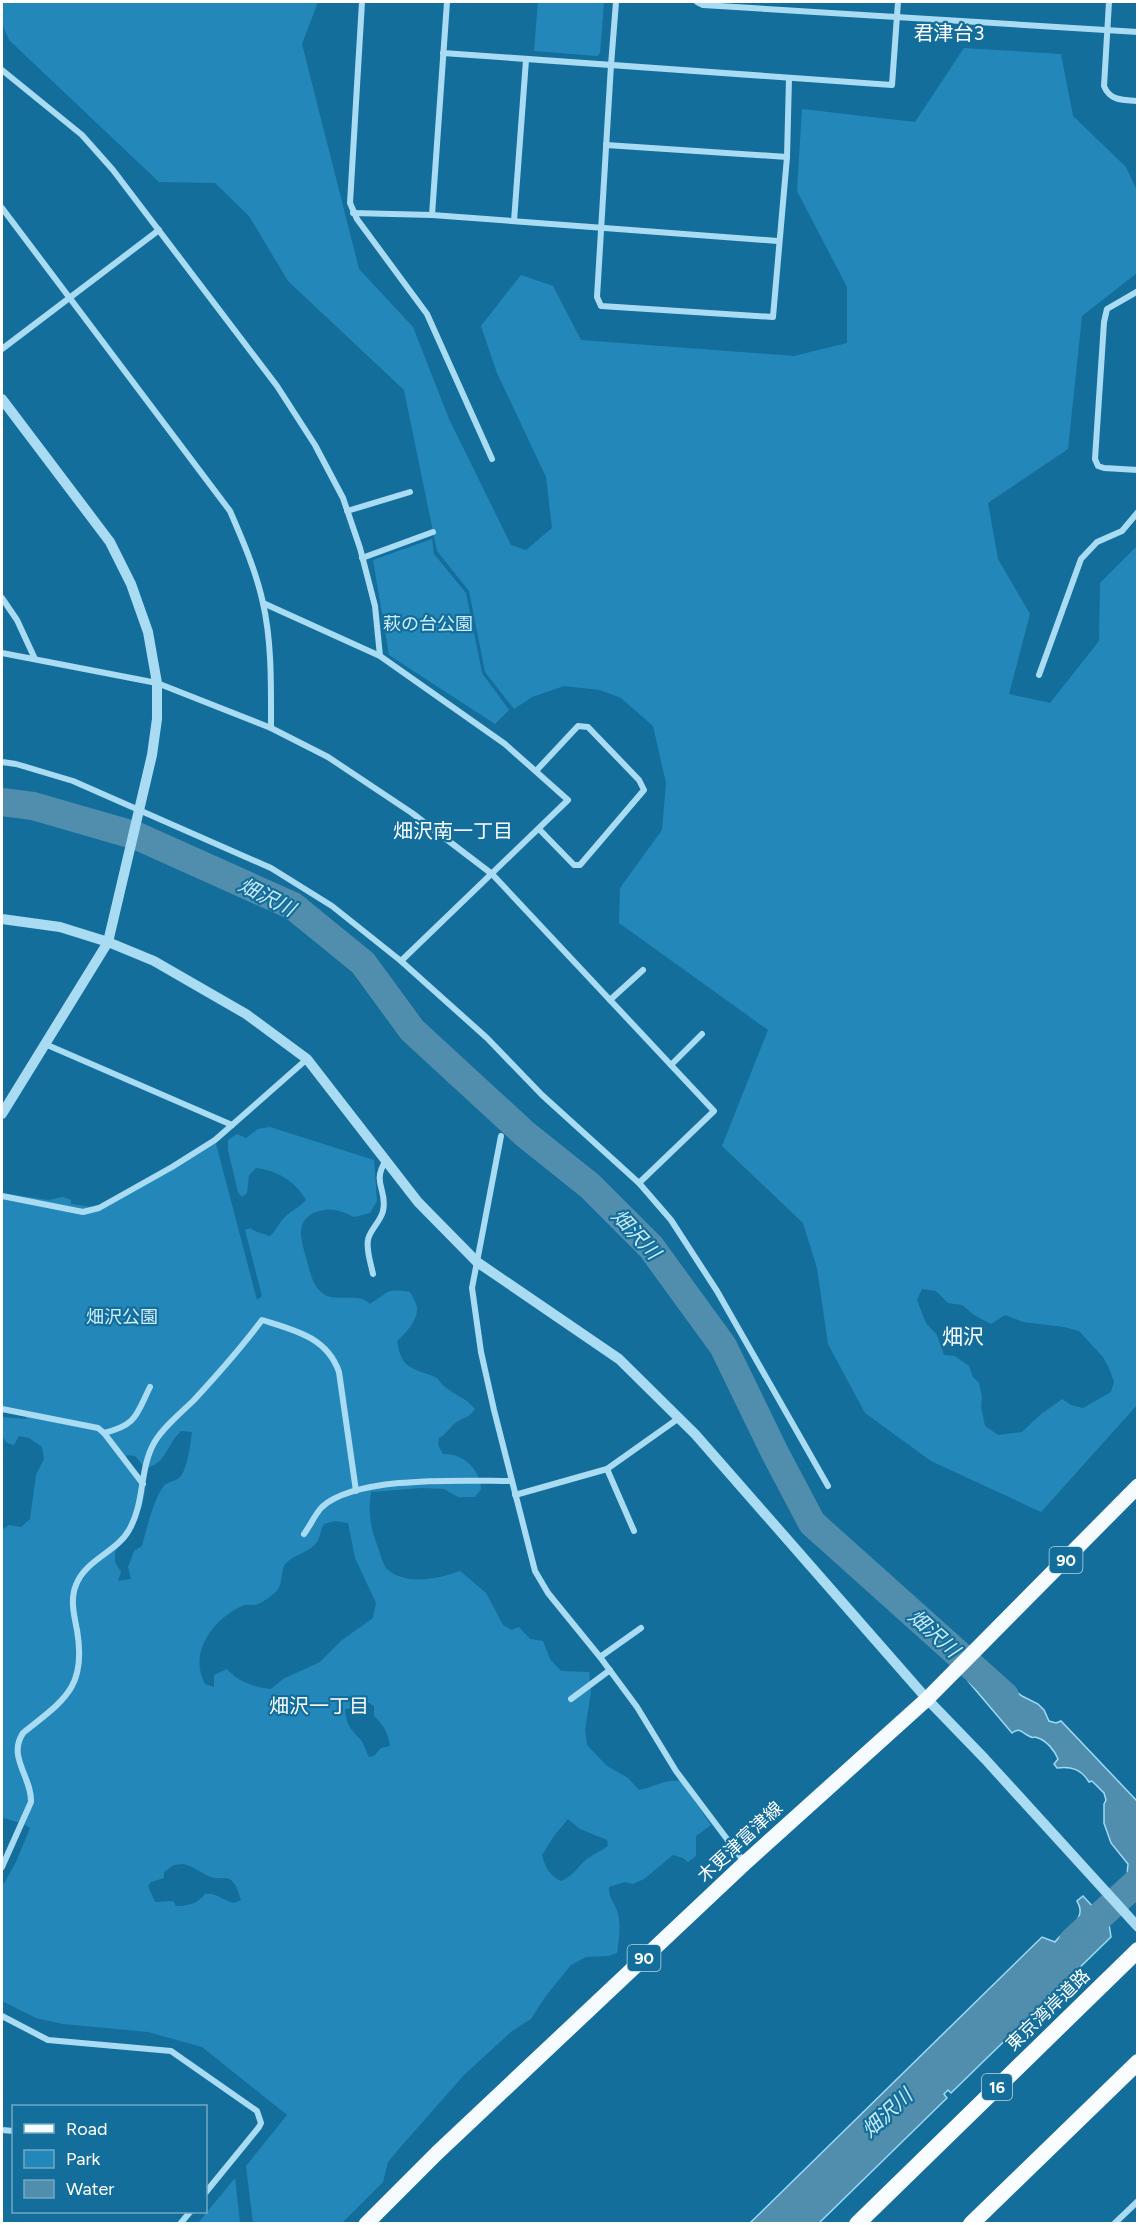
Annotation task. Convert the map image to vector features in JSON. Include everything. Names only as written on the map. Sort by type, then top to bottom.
[{"type":"highway","name":"東京湾岸道路","points":[[857,2223],[1137,1950]]},
{"type":"highway","points":[[971,2223],[1137,2062]]},
{"type":"main road","name":"木更津富津線","points":[[366,2223],[437,2152],[745,1863],[927,1699],[1137,1486]]},
{"type":"street","points":[[362,2],[350,203],[353,213],[427,314],[492,459]]},
{"type":"street","points":[[432,216],[447,2]]},
{"type":"street","points":[[616,2],[610,65],[597,297],[601,306],[773,317],[787,157],[789,78]]},
{"type":"street","points":[[698,2],[703,5],[1137,32]]},
{"type":"street","points":[[443,53],[891,85],[898,2]]},
{"type":"street","points":[[1109,2],[1103,77],[1107,93],[1114,99],[1137,101]]},
{"type":"street","points":[[514,221],[526,60]]},
{"type":"street","points":[[2,70],[82,135],[113,170],[277,386],[315,445],[347,511],[375,606],[380,656]]},
{"type":"street","points":[[606,145],[787,157]]},
{"type":"street","points":[[2,208],[230,511],[250,558],[263,603],[271,665],[271,728]]},
{"type":"street","points":[[353,213],[514,221],[778,241]]},
{"type":"street","points":[[2,349],[159,230]]},
{"type":"street","points":[[1137,291],[1107,309],[1104,322],[1095,459],[1098,466],[1104,468],[1137,470]]},
{"type":"street","points":[[2,399],[110,542],[131,585],[148,632],[157,683],[156,728],[140,811],[108,942],[2,1114]]},
{"type":"street","points":[[347,511],[410,492]]},
{"type":"street","points":[[1039,675],[1081,559],[1097,542],[1122,531],[1137,512]]},
{"type":"street","points":[[362,558],[433,532]]},
{"type":"street","points":[[2,598],[17,620],[35,659]]},
{"type":"street","points":[[263,603],[380,656],[505,744],[568,800],[401,961]]},
{"type":"street","points":[[2,653],[157,683],[271,728],[328,757],[394,800],[492,874],[714,1112],[639,1183]]},
{"type":"street","points":[[536,771],[578,726],[583,725],[588,727],[639,780],[644,790],[580,865],[574,865],[539,829]]},
{"type":"street","points":[[2,762],[73,781],[271,868],[332,906],[401,961],[487,1038],[542,1095],[639,1183],[685,1239],[828,1486]]},
{"type":"street","points":[[2,919],[60,927],[108,942],[153,961],[235,1008],[307,1059],[418,1203],[477,1262],[620,1359],[679,1418],[927,1699],[985,1759],[1137,1927]]},
{"type":"street","points":[[610,1000],[643,970]]},
{"type":"street","points":[[670,1065],[702,1034]]},
{"type":"street","points":[[45,1044],[232,1125]]},
{"type":"street","points":[[2,1196],[83,1212],[99,1208],[215,1140],[307,1059]]},
{"type":"street","points":[[501,1136],[472,1288],[481,1352],[535,1571],[549,1593],[637,1707],[676,1771],[745,1863]]},
{"type":"street","points":[[373,1274],[367,1239],[383,1212],[383,1197],[378,1179],[379,1171],[386,1160]]},
{"type":"street","points":[[2,1867],[31,1802],[31,1793],[17,1755],[16,1747],[19,1739],[23,1733],[64,1700],[74,1684],[79,1668],[79,1640],[73,1596],[76,1583],[91,1565],[129,1532],[138,1511],[144,1485],[145,1467],[156,1440],[240,1349],[262,1320],[302,1333],[317,1341],[329,1352],[336,1364],[356,1491]]},
{"type":"street","points":[[104,1432],[120,1429],[131,1423],[150,1387]]},
{"type":"street","points":[[2,1409],[98,1428],[104,1432],[144,1485]]},
{"type":"street","points":[[515,1495],[607,1469],[679,1418]]},
{"type":"street","points":[[607,1469],[634,1531]]},
{"type":"street","points":[[304,1534],[322,1507],[348,1492],[370,1487],[428,1481],[511,1481]]},
{"type":"street","points":[[600,1657],[641,1628]]},
{"type":"street","points":[[571,1699],[610,1670]]},
{"type":"street","points":[[2,2016],[48,2040],[171,2051],[257,2111],[261,2123],[259,2127],[207,2188]]},
{"type":"street","points":[[1114,2223],[1137,2201]]},
{"type":"green space","points":[[2,2],[318,2],[302,44],[359,269],[413,327],[449,419],[511,545],[526,550],[552,528],[546,477],[497,373],[481,326],[521,275],[553,286],[581,340],[794,356],[847,343],[847,287],[797,191],[802,109],[915,122],[964,48],[1061,54],[1073,116],[1126,167],[1137,191],[1137,273],[1082,316],[1068,449],[988,503],[998,559],[1030,614],[1009,694],[1050,703],[1099,641],[1100,583],[1137,546],[1138,1404],[1041,1512],[931,1461],[865,1413],[828,1344],[817,1268],[803,1223],[722,1146],[768,1030],[619,923],[620,888],[662,830],[666,783],[653,726],[621,698],[600,690],[564,686],[532,697],[514,709],[485,672],[469,591],[437,551],[404,390],[288,281],[249,216],[215,183],[159,182],[9,40],[2,23]],"holes":[[[922,1289],[936,1291],[948,1303],[962,1305],[991,1324],[1005,1315],[1023,1322],[1079,1331],[1103,1357],[1109,1368],[1114,1382],[1111,1392],[1083,1408],[1071,1405],[1062,1399],[1022,1432],[998,1435],[985,1426],[979,1383],[973,1377],[969,1366],[955,1356],[944,1355],[937,1335],[926,1323],[917,1300]]]},
{"type":"green space","points":[[538,2],[604,2],[600,53],[597,56],[534,51]]},
{"type":"green space","name":"萩の台公園","points":[[432,539],[434,554],[466,593],[482,673],[509,710],[495,724],[389,655],[373,560]]},
{"type":"green space","name":"畑沢公園","points":[[270,1127],[374,1160],[377,1201],[370,1213],[354,1217],[328,1209],[305,1219],[301,1238],[310,1273],[319,1290],[331,1297],[359,1298],[370,1304],[392,1291],[410,1292],[417,1311],[407,1331],[397,1341],[402,1357],[409,1366],[436,1378],[475,1409],[439,1438],[438,1445],[443,1454],[464,1459],[474,1469],[481,1489],[475,1497],[458,1497],[444,1489],[421,1488],[371,1492],[371,1527],[387,1569],[403,1578],[413,1579],[432,1578],[460,1571],[486,1593],[503,1625],[512,1630],[519,1627],[530,1639],[543,1641],[550,1659],[561,1671],[589,1672],[591,1692],[585,1730],[587,1745],[607,1766],[628,1778],[639,1790],[665,1782],[681,1781],[711,1825],[696,1836],[696,1856],[688,1862],[673,1855],[644,1879],[633,1884],[625,1882],[609,1887],[619,1919],[617,1953],[608,1956],[586,1957],[571,1965],[545,1997],[531,2019],[512,2031],[464,2075],[388,2162],[383,2182],[341,2224],[253,2223],[246,2166],[287,2115],[202,2047],[148,2032],[63,2024],[36,2018],[2,2001],[2,1887],[16,1862],[30,1828],[2,1817],[2,1530],[9,1525],[21,1527],[30,1519],[36,1475],[44,1459],[42,1447],[29,1438],[19,1436],[14,1445],[7,1443],[2,1436],[2,1417],[26,1419],[27,1413],[2,1408],[2,1193],[48,1200],[63,1197],[71,1200],[71,1204],[99,1208],[215,1140],[257,1300],[262,1296],[245,1230],[250,1228],[270,1236],[288,1214],[306,1200],[285,1178],[271,1171],[256,1168],[249,1175],[247,1193],[242,1197],[238,1192],[228,1150],[228,1140],[237,1134],[246,1138],[258,1129]],"holes":[[[181,1431],[192,1432],[184,1470],[179,1478],[165,1485],[156,1499],[142,1546],[134,1551],[128,1567],[131,1579],[118,1581],[121,1572],[115,1562],[115,1552],[134,1525],[145,1491],[126,1462],[127,1455],[135,1456],[145,1468],[152,1466],[162,1458]],[[335,1521],[348,1523],[355,1558],[376,1603],[373,1618],[342,1640],[320,1662],[283,1679],[271,1689],[247,1683],[227,1669],[214,1675],[214,1687],[205,1684],[200,1661],[206,1638],[213,1628],[231,1612],[244,1605],[258,1604],[274,1593],[280,1586],[286,1563],[314,1545],[324,1524]],[[361,1703],[374,1706],[374,1716],[385,1730],[390,1746],[381,1748],[374,1756],[369,1757],[363,1743],[346,1719],[345,1709],[355,1708]],[[568,1819],[580,1829],[607,1840],[608,1846],[587,1859],[561,1881],[548,1871],[542,1855]],[[183,1864],[210,1877],[229,1879],[236,1886],[241,1900],[234,1903],[217,1895],[205,1894],[196,1902],[185,1906],[176,1906],[173,1901],[155,1902],[148,1886],[151,1882],[164,1878],[164,1872],[174,1865]]]},
{"type":"green space","points":[[235,2178],[240,2223],[198,2223]]},
{"type":"water","points":[[986,1663],[998,1678],[1022,1696],[1038,1704],[1049,1721],[1056,1723],[1061,1721],[1137,1801],[1137,1895],[1123,1880],[1127,1875],[1128,1864],[1111,1843],[1104,1823],[1106,1800],[1104,1793],[1079,1771],[1071,1768],[1057,1768],[1054,1764],[1058,1759],[1057,1756],[1044,1741],[1019,1730],[1012,1733],[968,1681]]},
{"type":"water","points":[[1083,1896],[1109,1924],[1111,1937],[951,2093],[948,2090],[944,2094],[947,2098],[819,2223],[750,2223],[1042,1937],[1055,1942],[1074,1924],[1080,1914],[1077,1901]]},
{"type":"waterway","name":"畑沢川","points":[[2,802],[33,806],[137,836],[293,906],[363,963],[412,1030],[525,1134],[590,1186],[651,1247],[723,1346],[812,1523],[1005,1696]]},
{"type":"waterway","name":"畑沢川","points":[[1073,1941],[1138,1881]]},
{"type":"district","name":"君津台3","points":[[949,33]]},
{"type":"district","name":"畑沢南一丁目","points":[[453,831]]},
{"type":"district","name":"畑沢","points":[[963,1337]]},
{"type":"district","name":"畑沢一丁目","points":[[319,1706]]}]
